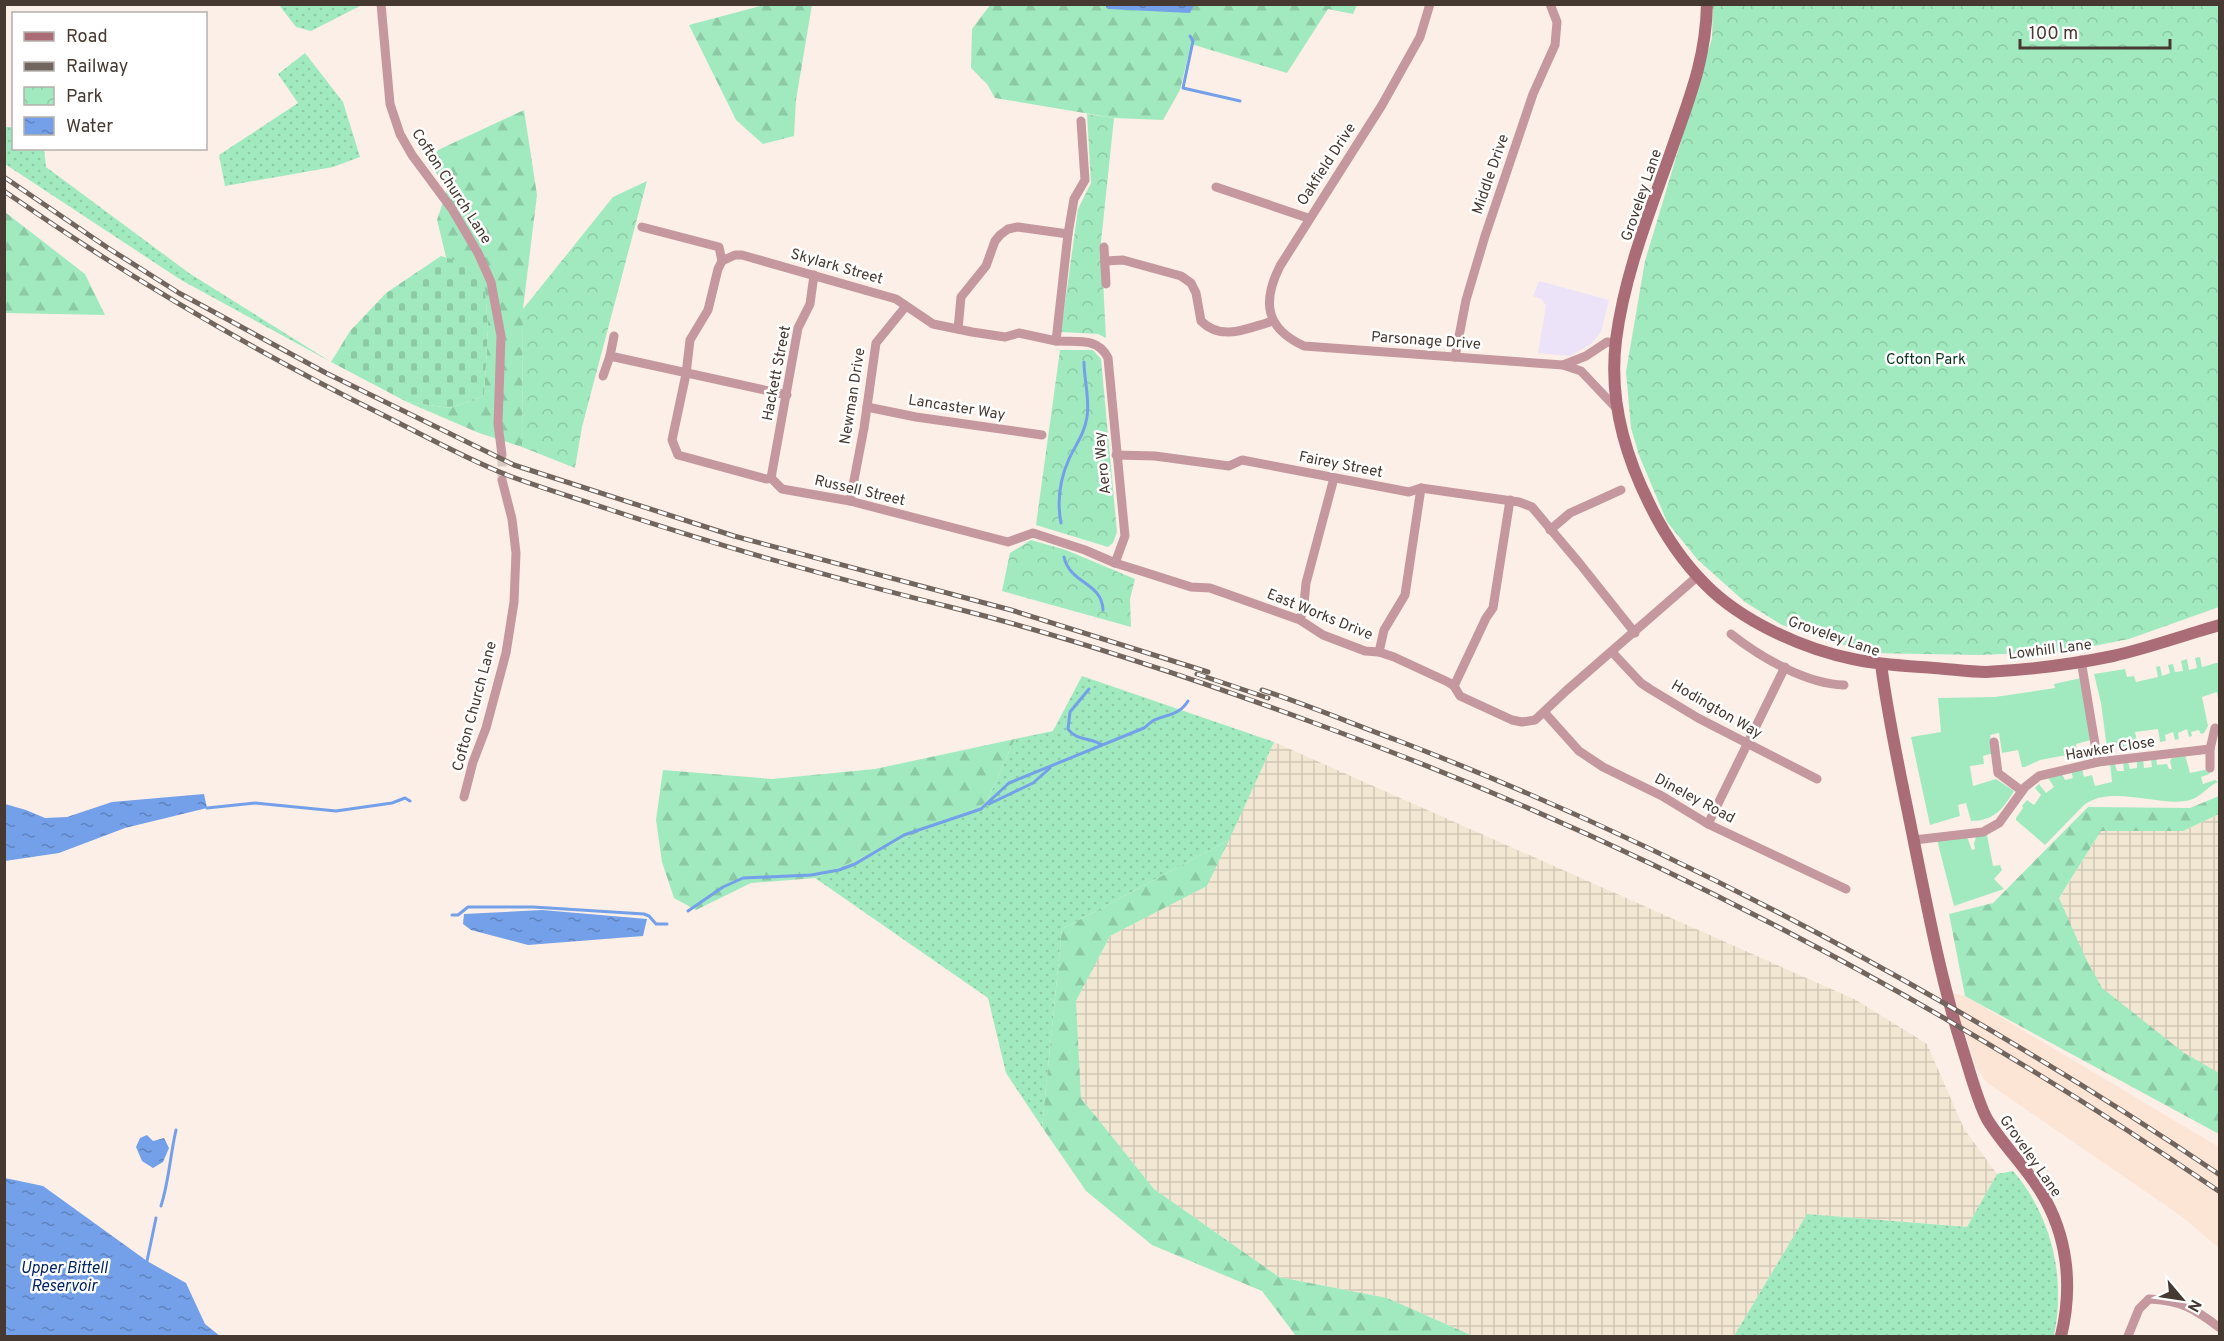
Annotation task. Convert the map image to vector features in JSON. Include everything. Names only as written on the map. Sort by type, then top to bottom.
[{"type":"main road","name":"Groveley Lane","points":[[1707,4],[1702,58],[1622,302],[1614,378],[1617,409],[1629,458],[1660,526],[1680,555],[1698,576],[1734,608],[1776,632],[1820,650],[1851,659],[1881,664],[1890,722],[1944,989],[1963,1051],[1986,1117],[2041,1192],[2054,1216],[2065,1248],[2068,1289],[2066,1318],[2061,1336]]},
{"type":"main road","name":"Lowhill Lane","points":[[1881,664],[1985,672],[2138,650],[2220,625]]},
{"type":"street","name":"Cofton Church Lane","points":[[381,4],[390,104],[400,134],[452,209],[478,253],[491,282],[501,336],[498,424],[502,455]]},
{"type":"street","name":"Oakfield Drive","points":[[1273,321],[1269,305],[1271,285],[1308,218],[1382,105],[1420,38],[1430,4]]},
{"type":"street","name":"Middle Drive","points":[[1455,357],[1466,300],[1485,236],[1533,94],[1555,45],[1557,22],[1550,4]]},
{"type":"street","points":[[1056,340],[1074,199],[1085,180],[1081,121]]},
{"type":"street","points":[[1216,187],[1308,218]]},
{"type":"street","points":[[958,329],[963,293],[986,266],[1000,235],[1018,226],[1068,234]]},
{"type":"street","points":[[642,227],[719,247],[722,261],[708,310],[690,340],[686,374]]},
{"type":"street","points":[[1104,247],[1106,284]]},
{"type":"street","name":"Skylark Street","points":[[722,261],[735,255],[742,255],[896,298],[925,320],[958,329],[1005,337],[1018,333],[1095,344],[1103,347],[1108,358]]},
{"type":"street","points":[[1105,261],[1123,260],[1181,276],[1191,283],[1196,293],[1201,321],[1216,331],[1231,334],[1273,321]]},
{"type":"street","name":"Hackett Street","points":[[771,478],[798,328],[810,304],[814,275]]},
{"type":"street","name":"Newman Drive","points":[[850,501],[876,343],[906,306]]},
{"type":"street","name":"Parsonage Drive","points":[[1273,321],[1280,332],[1304,346],[1563,365],[1581,371],[1617,409]]},
{"type":"street","points":[[603,376],[614,336]]},
{"type":"street","name":"Parsonage Drive","points":[[1563,365],[1586,356],[1607,342],[1616,342]]},
{"type":"street","points":[[610,356],[787,395]]},
{"type":"street","points":[[1586,356],[1590,379]]},
{"type":"street","name":"Aero Way","points":[[1108,358],[1125,536],[1115,563]]},
{"type":"street","name":"Russell Street","points":[[686,374],[672,440],[678,455],[766,479],[771,478],[782,489],[850,501],[1008,542],[1033,533],[1085,550],[1115,563]]},
{"type":"street","name":"Lancaster Way","points":[[867,407],[916,417],[1042,435]]},
{"type":"street","name":"Fairey Street","points":[[1116,455],[1155,456],[1229,466],[1242,460],[1409,492],[1421,488],[1510,500],[1532,507],[1635,633]]},
{"type":"street","points":[[1300,620],[1304,604],[1305,583],[1334,478]]},
{"type":"street","name":"Cofton Church Lane","points":[[464,797],[472,762],[486,728],[503,663],[514,602],[516,553],[512,519],[502,480]]},
{"type":"street","points":[[1379,652],[1384,630],[1405,595],[1421,488]]},
{"type":"street","points":[[1550,530],[1570,513],[1621,490]]},
{"type":"street","points":[[1454,686],[1493,608],[1510,500]]},
{"type":"street","name":"East Works Drive","points":[[1115,563],[1191,587],[1210,588],[1300,620],[1323,635],[1365,651],[1379,652],[1454,686],[1460,696],[1512,720],[1522,722],[1535,720],[1698,576]]},
{"type":"street","points":[[1731,634],[1748,647],[1785,667],[1827,684],[1844,685]]},
{"type":"street","name":"Hodington Way","points":[[1612,652],[1641,683],[1747,745],[1816,779]]},
{"type":"street","points":[[2081,660],[2098,762]]},
{"type":"street","points":[[1708,824],[1785,667]]},
{"type":"street","name":"Dineley Road","points":[[1544,712],[1579,751],[1603,767],[1662,796],[1708,824],[1846,889]]},
{"type":"street","points":[[2210,768],[2210,749],[2215,728]]},
{"type":"street","points":[[1994,742],[1998,773],[2022,791]]},
{"type":"street","name":"Hawker Close","points":[[1914,840],[1983,832],[1999,823],[2022,791],[2039,776],[2098,762],[2210,749]]},
{"type":"street","points":[[2128,1336],[2139,1309],[2149,1299],[2170,1300],[2190,1306],[2220,1328]]},
{"type":"shaded area","points":[[1539,281],[1609,300],[1601,332],[1591,344],[1570,356],[1538,353],[1546,305],[1541,299],[1533,296]]},
{"type":"shaded area","points":[[1274,742],[1856,1000],[1927,1044],[1964,1129],[1997,1174],[1967,1227],[1807,1214],[1734,1336],[1473,1336],[1387,1298],[1279,1277],[1154,1189],[1081,1098],[1076,1001],[1110,936],[1207,886]]},
{"type":"shaded area","points":[[2219,814],[2219,1134],[1965,996],[1979,960],[2039,931],[2101,831],[2183,831]]},
{"type":"shaded area","points":[[1952,993],[1965,996],[2219,1147],[2219,1248],[2181,1216],[1986,1082],[1976,1067]]},
{"type":"green space","points":[[279,5],[362,5],[311,31],[296,27]]},
{"type":"green space","points":[[764,5],[812,5],[796,100],[794,136],[763,144],[736,120],[689,25]]},
{"type":"green space","points":[[990,5],[1357,5],[1353,14],[1328,9],[1287,73],[1191,44],[1180,90],[1163,120],[1114,118],[995,98],[987,84],[971,68],[972,29]]},
{"type":"green space","name":"Cofton Park","points":[[1713,5],[2219,5],[2219,607],[2129,639],[2068,651],[1980,655],[1869,653],[1782,625],[1745,602],[1698,560],[1667,522],[1639,455],[1631,428],[1626,372],[1645,261],[1712,38]]},
{"type":"green space","points":[[305,53],[343,102],[360,157],[333,167],[225,186],[219,155],[298,103],[278,74]]},
{"type":"green space","points":[[524,110],[537,195],[523,309],[522,447],[479,433],[407,402],[450,408],[484,396],[488,329],[485,289],[456,270],[446,257],[437,220],[447,190],[431,165],[438,150]]},
{"type":"green space","points":[[1087,114],[1114,118],[1101,242],[1106,338],[1098,334],[1061,332],[1078,209],[1091,183]]},
{"type":"green space","points":[[4,127],[12,127],[12,150],[44,150],[46,167],[189,273],[331,362],[181,280],[5,164]]},
{"type":"green space","points":[[647,181],[582,427],[575,468],[522,447],[523,309],[613,197]]},
{"type":"green space","points":[[5,212],[85,274],[105,315],[5,313]]},
{"type":"green space","points":[[441,256],[458,261],[485,288],[488,329],[484,396],[450,408],[407,402],[331,362],[350,331],[386,293]]},
{"type":"green space","points":[[1060,350],[1093,350],[1101,359],[1117,532],[1113,543],[1108,547],[1036,525]]},
{"type":"green space","points":[[1031,540],[1066,550],[1135,579],[1130,599],[1131,627],[1002,591],[1010,553]]},
{"type":"green space","points":[[2200,657],[2202,667],[2220,662],[2219,705],[2217,692],[2202,697],[2208,726],[2204,733],[2201,734],[2199,730],[2191,732],[2192,736],[2189,737],[2187,729],[2178,733],[2179,739],[2175,740],[2173,732],[2165,735],[2166,741],[2160,742],[2158,729],[2135,732],[2138,746],[2107,748],[2101,703],[2094,674],[2125,669],[2127,677],[2134,676],[2136,682],[2158,677],[2156,667],[2160,666],[2162,676],[2170,673],[2168,665],[2173,664],[2175,672],[2183,671],[2181,661],[2187,659],[2189,670],[2197,668],[2195,658]]},
{"type":"green space","points":[[1082,676],[1274,742],[1229,840],[1062,929],[1042,1127],[1006,1073],[988,998],[815,878],[986,803],[1015,739],[1053,731]]},
{"type":"green space","points":[[2081,678],[2091,740],[2076,744],[2077,753],[2040,760],[2022,767],[2018,750],[2002,753],[1999,733],[1990,735],[1994,753],[1983,756],[1984,764],[1970,766],[1973,786],[1996,779],[2014,791],[2010,797],[1997,813],[1986,819],[1971,821],[1966,803],[1958,805],[1960,816],[1930,825],[1911,737],[1941,732],[1938,698],[1995,697],[2055,688],[2054,684]]},
{"type":"green space","points":[[1015,739],[986,803],[815,878],[751,883],[696,910],[674,898],[662,862],[656,820],[663,770],[772,779],[875,769]]},
{"type":"green space","points":[[2185,755],[2190,773],[2209,769],[2211,771],[2201,777],[2203,784],[2215,780],[2218,782],[2194,799],[2178,802],[2107,796],[2094,799],[2083,806],[2045,845],[2016,820],[2027,800],[2034,805],[2041,795],[2035,788],[2039,784],[2046,793],[2054,787],[2047,776],[2061,772],[2065,780],[2073,778],[2071,771],[2082,769],[2084,777],[2092,775],[2095,786],[2112,782],[2110,764],[2115,764],[2117,771],[2124,771],[2123,762],[2128,762],[2130,769],[2137,768],[2137,760],[2143,759],[2144,768],[2152,767],[2151,758],[2156,757],[2157,765],[2167,764],[2169,769],[2172,769],[2170,761],[2172,758]]},
{"type":"green space","points":[[2219,796],[2219,814],[2183,831],[2101,831],[2059,898],[2085,957],[2102,988],[2184,1053],[2219,1073],[2219,1134],[1965,996],[1949,914],[1993,903],[2088,807],[2190,808]]},
{"type":"green space","points":[[1987,835],[1993,866],[2000,865],[2002,870],[1994,879],[2004,889],[1954,906],[1937,840],[1967,837],[1972,850],[1975,849],[1976,837]]},
{"type":"green space","points":[[1229,840],[1207,886],[1110,936],[1076,1001],[1081,1098],[1154,1189],[1279,1277],[1387,1298],[1473,1336],[1296,1336],[1262,1291],[1152,1245],[1086,1191],[1042,1127],[1062,929]]},
{"type":"green space","points":[[2013,1171],[2038,1208],[2053,1249],[2058,1292],[2054,1336],[1734,1336],[1807,1214],[1967,1227],[1997,1174]]},
{"type":"water","points":[[1107,4],[1194,5],[1190,13],[1108,9]]},
{"type":"water","points":[[204,794],[207,808],[125,828],[59,853],[5,861],[5,804],[45,818],[67,817],[112,802]]},
{"type":"water","points":[[542,910],[647,919],[643,936],[528,945],[471,930],[463,924],[464,914]]},
{"type":"water","points":[[147,1135],[153,1141],[164,1138],[169,1148],[163,1162],[153,1168],[142,1161],[136,1147],[140,1138]]},
{"type":"water","name":"Upper Bittell Reservoir","points":[[5,1178],[43,1186],[147,1261],[186,1283],[205,1324],[220,1336],[5,1336]]},
{"type":"waterway","points":[[1190,36],[1193,41],[1183,88],[1240,101]]},
{"type":"waterway","points":[[1061,523],[1059,499],[1063,474],[1082,434],[1087,417],[1084,362]]},
{"type":"waterway","points":[[1064,557],[1072,573],[1097,594],[1103,610]]},
{"type":"waterway","points":[[1089,689],[1070,712],[1068,729],[1079,737],[1102,745]]},
{"type":"waterway","points":[[688,911],[723,887],[743,878],[811,875],[839,870],[855,864],[904,835],[981,809],[1009,783],[1144,728],[1153,720],[1178,711],[1188,701]]},
{"type":"waterway","points":[[989,804],[1033,783],[1050,768]]},
{"type":"waterway","points":[[207,808],[255,803],[336,811],[392,803],[405,798],[410,801]]},
{"type":"waterway","points":[[452,915],[458,915],[468,907],[533,907],[644,914],[656,924],[667,924]]},
{"type":"waterway","points":[[161,1206],[176,1130]]},
{"type":"waterway","points":[[147,1261],[156,1218]]},
{"type":"tunnel","points":[[502,455],[502,480]]},
{"type":"railway","points":[[4,177],[179,293],[326,373],[514,465],[734,536],[1011,610],[1208,672]]},
{"type":"railway","points":[[4,191],[96,253],[190,311],[335,391],[507,475],[739,550],[1000,620],[1137,661],[1317,724],[1553,819],[1669,872],[1895,990],[2005,1054],[2220,1192]]},
{"type":"railway","points":[[1197,674],[1268,698]]},
{"type":"railway","points":[[1262,690],[1470,769],[1610,830],[1747,897],[1882,968],[1983,1026],[2120,1109],[2220,1175]]}]
